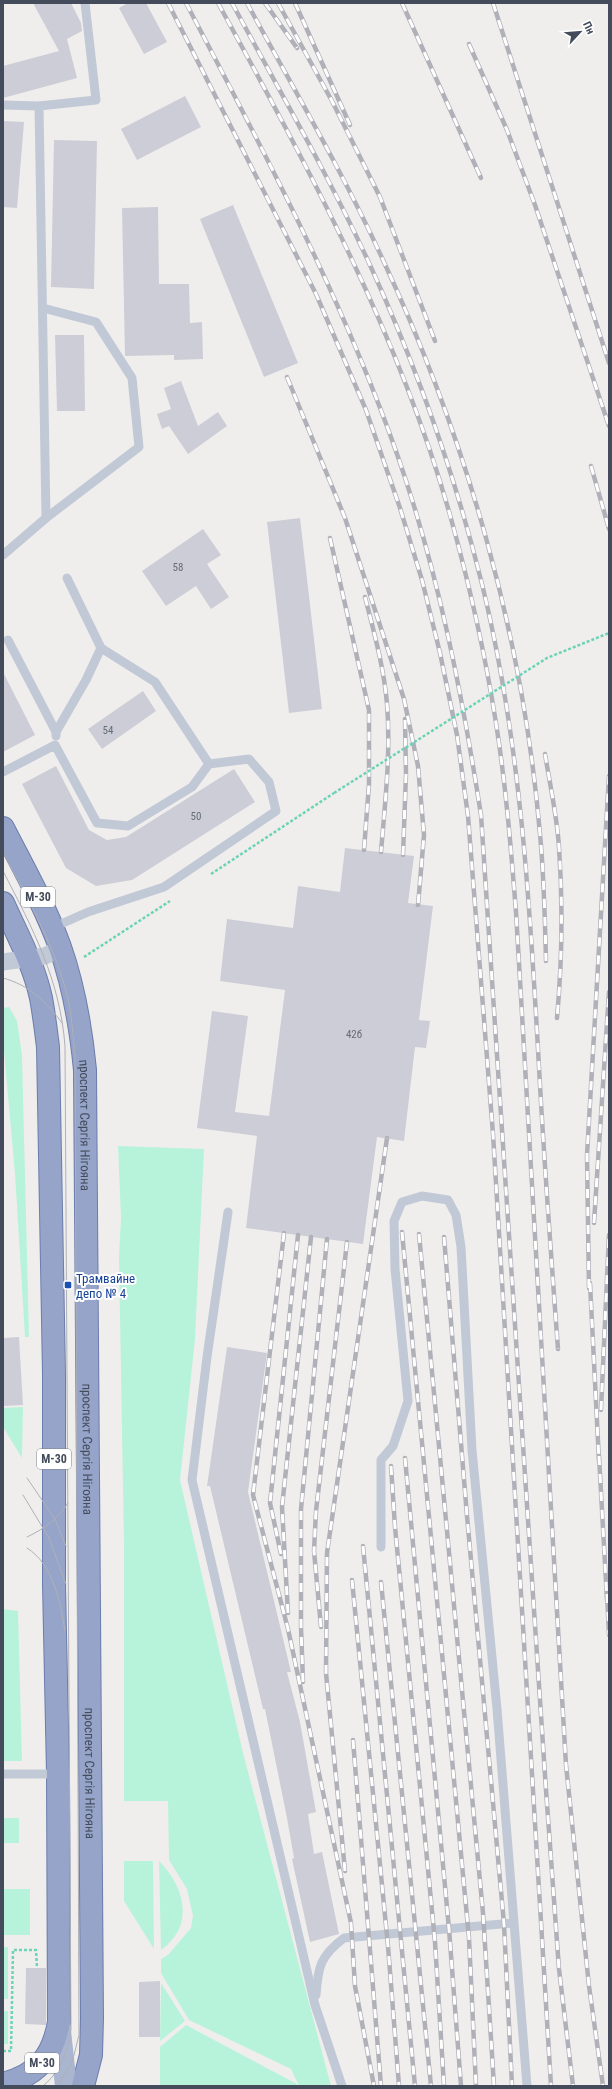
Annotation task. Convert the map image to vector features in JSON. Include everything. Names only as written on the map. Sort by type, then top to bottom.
[{"type":"highway","name":"проспект Сергія Нігояна","points":[[3,828],[56,938],[75,999],[82,1035],[86,1101],[92,2018],[91,2055],[83,2086]]},
{"type":"highway","name":"М-30","points":[[3,903],[28,959],[41,998],[48,1047],[54,1381],[54,1585],[58,1774],[59,2022],[56,2041],[47,2057],[34,2071],[17,2080],[3,2084]]},
{"type":"main road","points":[[59,2022],[66,2086]]},
{"type":"street","points":[[3,962],[45,956],[56,938]]},
{"type":"lane","points":[[3,105],[39,106],[96,100],[85,3]]},
{"type":"lane","points":[[39,106],[46,518]]},
{"type":"lane","points":[[3,555],[46,518],[140,447],[132,378],[96,322],[43,308]]},
{"type":"lane","points":[[67,578],[101,648],[155,682],[209,764]]},
{"type":"lane","points":[[8,640],[56,732]]},
{"type":"lane","points":[[56,938],[88,912],[164,887],[276,811],[269,782],[249,759],[209,764],[192,787],[128,826],[97,823],[55,745],[56,732],[86,680],[101,648]]},
{"type":"lane","points":[[3,772],[55,745]]},
{"type":"lane","points":[[381,1546],[381,1460],[393,1446],[408,1401],[395,1269],[394,1221],[402,1202],[422,1196],[448,1200],[456,1215],[461,1246],[472,1450],[497,1709],[527,2086]]},
{"type":"lane","points":[[228,1212],[207,1357],[192,1480],[315,2005],[342,2086]]},
{"type":"lane","points":[[3,1774],[58,1774]]},
{"type":"lane","points":[[315,2005],[318,1968],[333,1946],[344,1938],[513,1923]]},
{"type":"path","points":[[334,793],[547,658],[609,633]]},
{"type":"path","points":[[3,2051],[11,2051],[13,1950],[36,1950],[37,1968]]},
{"type":"green space","points":[[9,1007],[17,1021],[22,1055],[29,1337],[25,1337],[15,1174],[3,1040],[3,1008]]},
{"type":"green space","points":[[118,1146],[204,1149],[195,1339],[180,1480],[243,1753],[331,2086],[299,2086],[291,2069],[189,2020],[161,1973],[161,1959],[168,1955],[191,1928],[193,1916],[187,1889],[169,1860],[168,1801],[124,1801],[124,1546],[119,1258],[121,1217]]},
{"type":"green space","points":[[23,1407],[22,1458],[3,1427],[3,1408]]},
{"type":"green space","points":[[3,1609],[18,1611],[22,1761],[3,1761]]},
{"type":"green space","points":[[3,1818],[19,1818],[19,1843],[3,1843]]},
{"type":"green space","points":[[124,1861],[153,1861],[154,1949],[124,1901]]},
{"type":"green space","points":[[159,1861],[175,1882],[180,1894],[182,1906],[182,1918],[179,1930],[172,1940],[161,1950]]},
{"type":"green space","points":[[3,1889],[30,1889],[30,1935],[3,1935]]},
{"type":"green space","points":[[3,1947],[8,1947],[8,1999],[3,1999]]},
{"type":"green space","points":[[161,1983],[185,2021],[160,2041]]},
{"type":"green space","points":[[3,2011],[8,2011],[8,2044],[3,2044]]},
{"type":"green space","points":[[186,2025],[297,2084],[297,2086],[160,2086],[160,2047]]},
{"type":"building","points":[[33,3],[71,3],[81,23],[82,31],[67,39],[77,78],[3,98],[3,66],[59,51]]},
{"type":"building","points":[[128,3],[146,3],[167,42],[144,54],[119,8]]},
{"type":"building","points":[[185,96],[201,127],[137,160],[121,129]]},
{"type":"building","points":[[3,121],[24,122],[17,208],[3,207]]},
{"type":"building","points":[[54,140],[97,141],[94,289],[51,287]]},
{"type":"building","points":[[233,205],[298,363],[264,377],[200,219]]},
{"type":"building","points":[[158,207],[159,284],[189,284],[190,323],[202,322],[203,359],[174,360],[174,355],[125,356],[122,208]]},
{"type":"building","points":[[55,335],[84,335],[85,411],[57,411]]},
{"type":"building","points":[[181,381],[198,426],[218,412],[227,426],[188,454],[169,426],[162,429],[157,414],[171,409],[164,388]]},
{"type":"building","points":[[300,518],[322,709],[289,713],[267,522]]},
{"type":"building","points":[[203,529],[221,555],[207,564],[229,597],[211,609],[196,586],[166,606],[142,571]]},
{"type":"building","points":[[3,672],[35,735],[3,752]]},
{"type":"building","points":[[143,691],[156,711],[102,749],[88,729]]},
{"type":"building","points":[[56,766],[89,830],[107,840],[126,837],[234,769],[255,802],[132,880],[96,886],[66,868],[22,784]]},
{"type":"building","points":[[345,848],[414,856],[408,903],[433,906],[419,1020],[430,1021],[426,1048],[415,1047],[404,1141],[377,1137],[363,1244],[246,1228],[257,1136],[197,1128],[212,1011],[248,1016],[235,1112],[269,1116],[285,990],[220,981],[227,919],[293,928],[298,886],[340,892]]},
{"type":"building","points":[[19,1337],[23,1405],[3,1406],[3,1338]]},
{"type":"building","points":[[227,1347],[267,1353],[248,1492],[291,1672],[287,1672],[300,1722],[316,1812],[308,1814],[314,1854],[322,1852],[339,1934],[310,1942],[292,1859],[294,1858],[287,1818],[265,1709],[263,1709],[210,1486],[207,1486]]},
{"type":"building","points":[[26,1968],[46,1968],[46,2025],[25,2024]]},
{"type":"building","points":[[160,1981],[160,2037],[139,2037],[139,1982]]},
{"type":"tram line","points":[[3,852],[41,926],[64,983],[72,1022],[75,1054],[79,2035],[72,2063],[57,2086]]},
{"type":"tram line","points":[[3,871],[25,914],[51,977],[62,1022],[65,1046],[71,2029],[68,2046],[63,2060],[55,2074],[43,2086]]},
{"type":"tram line","points":[[3,978],[21,985],[36,995],[50,1008],[62,1023]]},
{"type":"tram line","points":[[27,1478],[55,1519],[66,1546]]},
{"type":"tram line","points":[[23,1495],[49,1538],[66,1584]]},
{"type":"tram line","points":[[27,1537],[50,1523],[60,1514],[68,1503]]},
{"type":"tram line","points":[[27,1548],[44,1564],[50,1574],[58,1596],[65,1631]]},
{"type":"railway","points":[[168,3],[316,294],[366,410],[400,508],[422,580],[440,653],[457,735],[468,816],[493,1134],[551,2086]]},
{"type":"railway","points":[[186,3],[244,113],[300,225],[352,338],[375,396],[412,498],[425,543],[437,587],[466,724],[481,815],[546,1790],[559,1969],[573,2086]]},
{"type":"railway","points":[[218,3],[318,189],[378,317],[405,382],[429,448],[450,515],[464,566],[487,671],[503,770],[516,912],[566,1765],[589,1986],[603,2086]]},
{"type":"railway","points":[[232,3],[338,199],[370,265],[404,343],[434,422],[447,462],[482,584],[506,704],[522,824],[532,946],[545,1173],[558,1349]]},
{"type":"railway","points":[[247,3],[335,162],[368,227],[413,328],[441,398],[465,469],[487,540],[505,613],[520,686],[532,760],[540,834],[546,961]]},
{"type":"railway","points":[[265,3],[297,48]]},
{"type":"railway","points":[[278,3],[332,101],[380,197],[435,341]]},
{"type":"railway","points":[[295,3],[350,125]]},
{"type":"railway","points":[[402,3],[481,178]]},
{"type":"railway","points":[[493,3],[609,363]]},
{"type":"railway","points":[[469,44],[507,130],[535,205],[609,426]]},
{"type":"railway","points":[[287,377],[345,518],[404,699],[418,766],[424,835],[418,905]]},
{"type":"railway","points":[[591,466],[609,529]]},
{"type":"railway","points":[[330,538],[369,710],[369,784],[364,850]]},
{"type":"railway","points":[[365,597],[381,664],[387,704],[388,759],[381,852]]},
{"type":"railway","points":[[403,855],[406,774],[405,719]]},
{"type":"railway","points":[[545,754],[557,824],[561,889],[560,976],[557,1018]]},
{"type":"railway","points":[[589,1288],[587,1155],[609,776]]},
{"type":"railway","points":[[594,1223],[609,992]]},
{"type":"railway","points":[[345,1871],[326,1673],[327,1553],[387,1138]]},
{"type":"railway","points":[[402,1232],[469,1938],[476,2086]]},
{"type":"railway","points":[[284,1233],[253,1495],[288,1629],[351,1923],[355,1986],[374,2086]]},
{"type":"railway","points":[[419,1234],[483,1913],[494,2086]]},
{"type":"railway","points":[[281,1554],[270,1503],[298,1235]]},
{"type":"railway","points":[[601,1410],[609,1235]]},
{"type":"railway","points":[[288,1613],[282,1507],[311,1237]]},
{"type":"railway","points":[[444,1237],[467,1516],[504,1924],[512,2086]]},
{"type":"railway","points":[[303,1682],[301,1627],[301,1509],[327,1239]]},
{"type":"railway","points":[[321,1627],[314,1551],[316,1511],[347,1242]]},
{"type":"railway","points":[[590,1283],[599,1461]]},
{"type":"railway","points":[[599,1456],[607,1600]]},
{"type":"railway","points":[[405,1458],[449,1929],[461,2086]]},
{"type":"railway","points":[[391,1466],[395,1527],[435,1942],[444,2086]]},
{"type":"railway","points":[[363,1546],[415,2086]]},
{"type":"railway","points":[[352,1580],[388,1946],[399,2086]]},
{"type":"railway","points":[[381,1582],[431,2086]]},
{"type":"railway","points":[[607,1594],[609,1635]]},
{"type":"railway","points":[[353,1740],[381,2086]]},
{"type":"place","name":"Трамвайне депо № 4","points":[[68,1285]]}]
